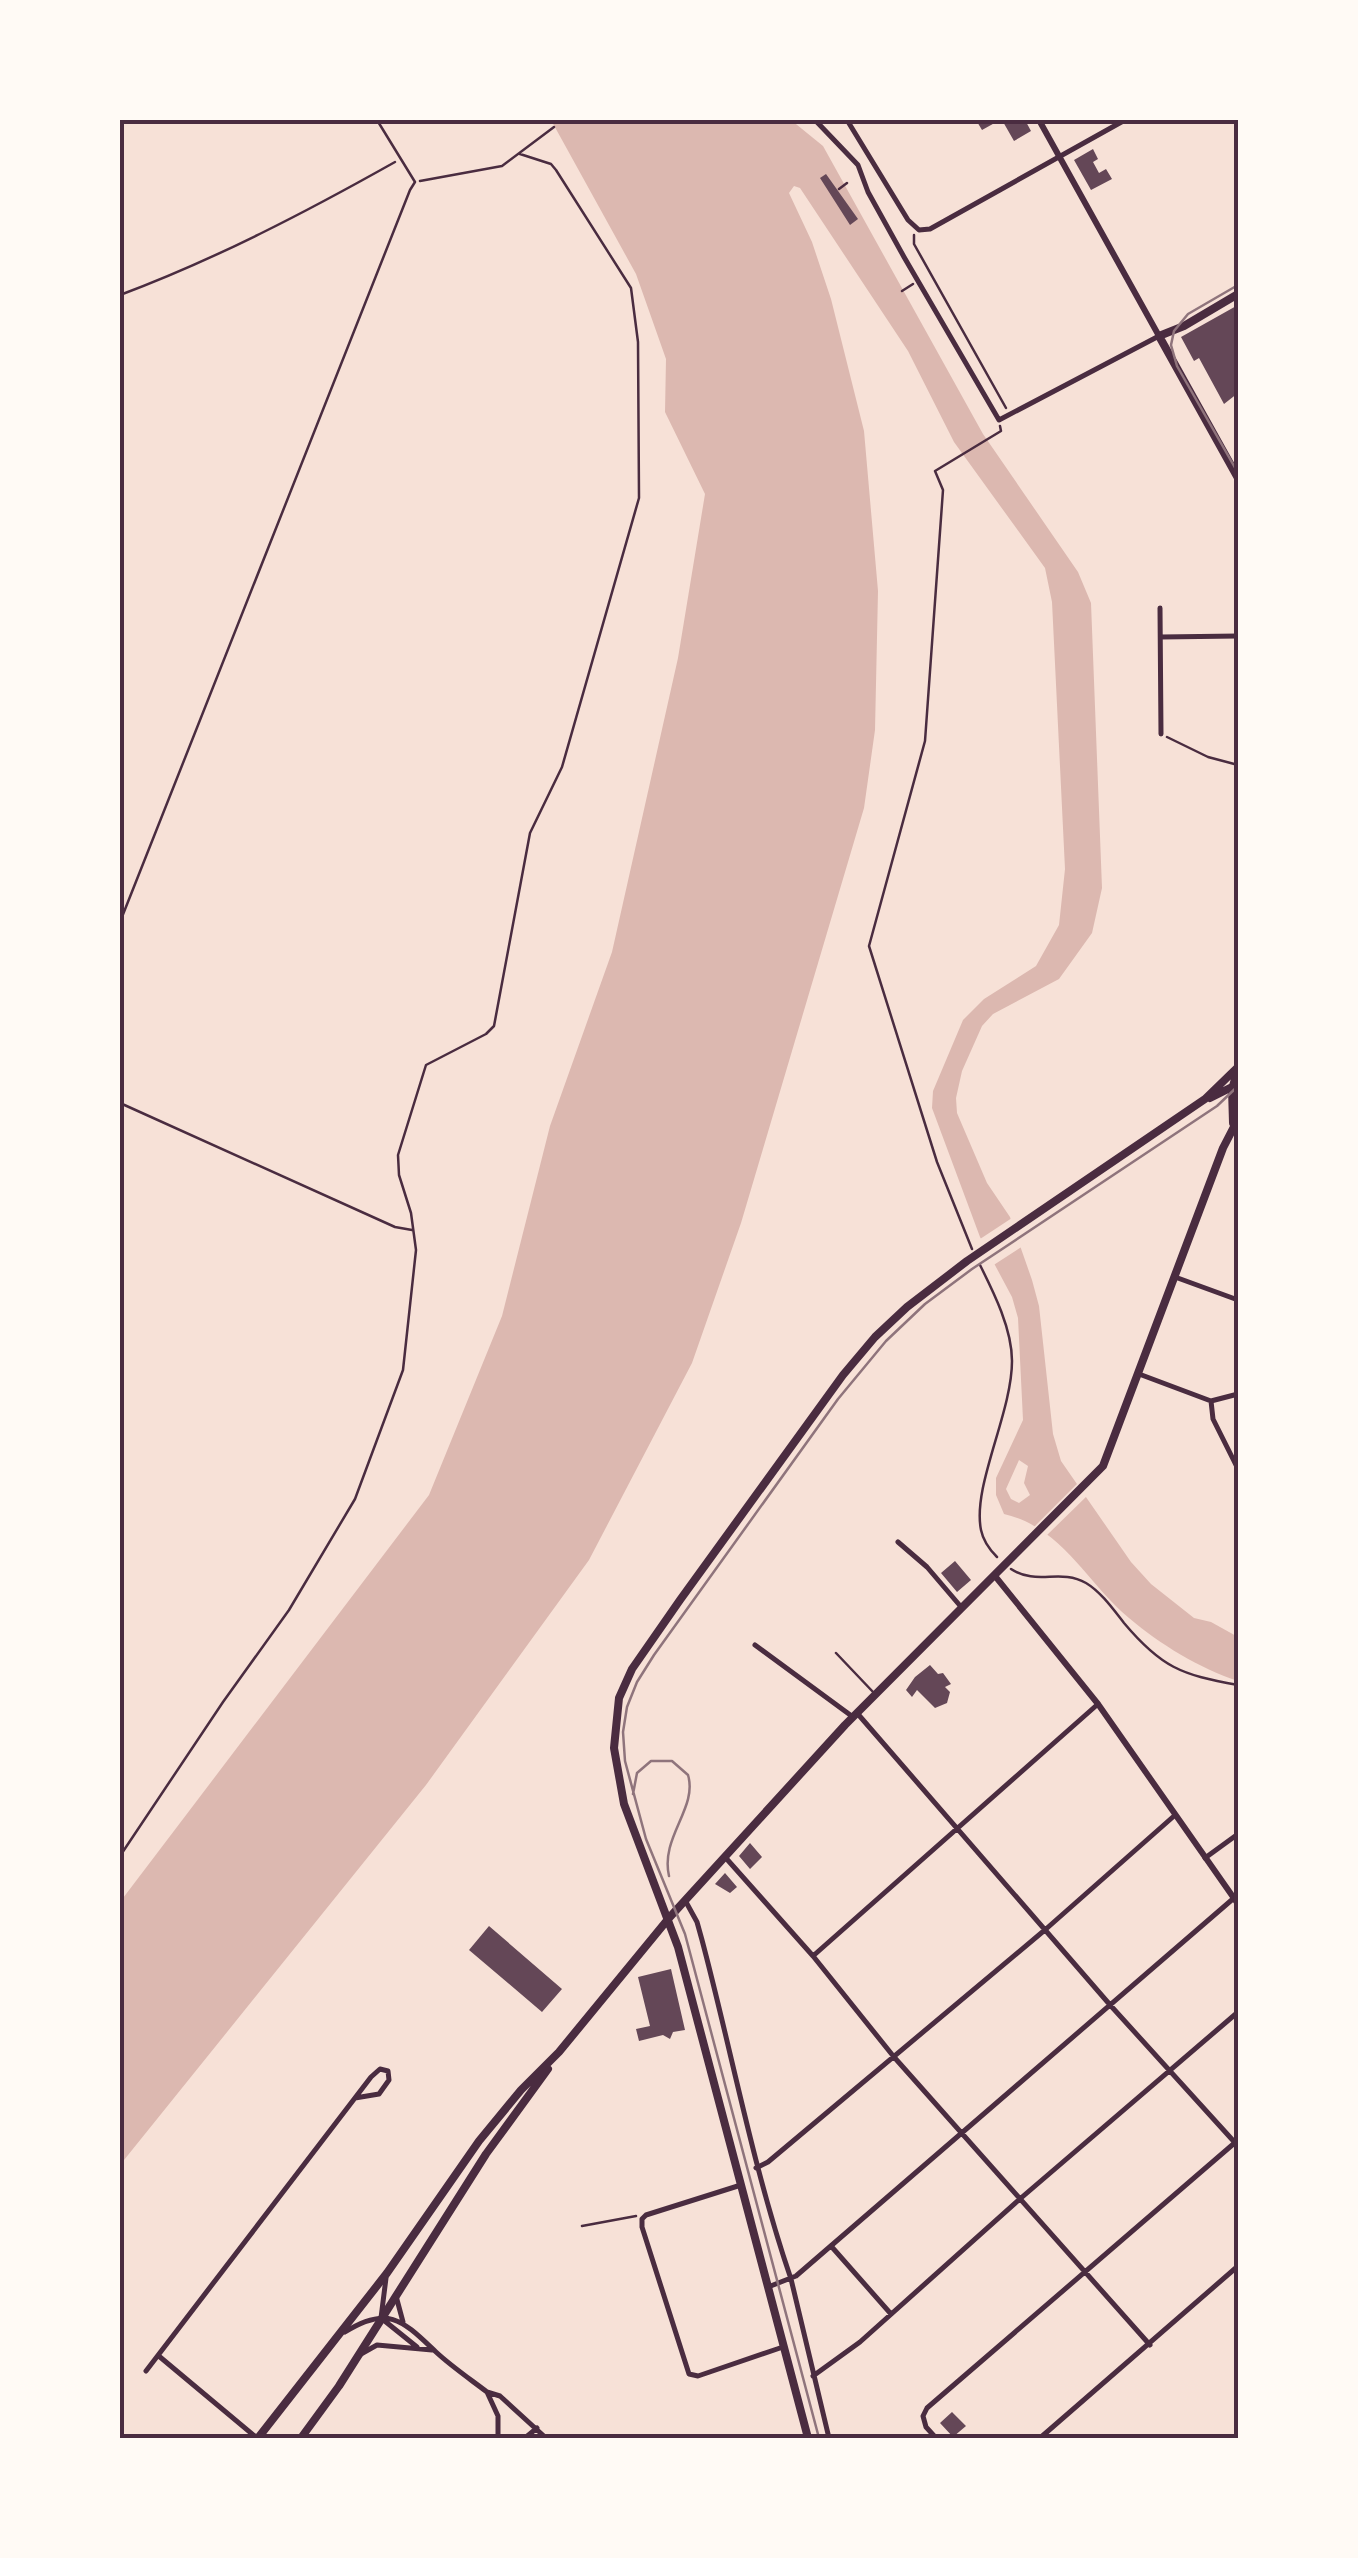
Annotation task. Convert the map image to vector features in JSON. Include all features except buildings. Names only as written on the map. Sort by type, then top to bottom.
[{"type":"main road","points":[[1238,294],[1159,336],[1238,478]]},
{"type":"main road","points":[[301,2438],[486,2154],[559,2052],[669,1918],[875,1694],[1108,1458],[1235,1130],[1238,1069]]},
{"type":"main road","points":[[808,2438],[669,1918],[642,1858],[624,1804],[615,1766],[615,1713],[625,1683],[680,1600],[843,1375],[907,1307],[967,1261],[1206,1099],[1238,1069]]},
{"type":"main road","points":[[1206,1099],[1235,1086]]},
{"type":"main road","points":[[258,2438],[387,2273],[479,2141],[559,2052]]},
{"type":"street","points":[[815,120],[858,165],[868,192],[999,420],[1159,336],[1039,120]]},
{"type":"street","points":[[847,120],[915,228],[930,229],[1125,120]]},
{"type":"street","points":[[858,165],[869,159]]},
{"type":"street","points":[[1160,608],[1161,734]]},
{"type":"street","points":[[1160,637],[1238,636]]},
{"type":"street","points":[[1176,1277],[1238,1300]]},
{"type":"street","points":[[1140,1374],[1211,1401],[1238,1394]]},
{"type":"street","points":[[1211,1401],[1213,1419],[1238,1468]]},
{"type":"street","points":[[898,1542],[962,1608]]},
{"type":"street","points":[[768,2287],[791,2280],[1236,1901],[999,1568]]},
{"type":"street","points":[[755,1645],[855,1715],[960,1828],[1110,2006],[1237,2143],[927,2408],[923,2416],[926,2427],[936,2438]]},
{"type":"street","points":[[813,1956],[1098,1704]]},
{"type":"street","points":[[756,2168],[768,2162],[1046,1929],[1174,1816]]},
{"type":"street","points":[[1205,1858],[1238,1834]]},
{"type":"street","points":[[724,1856],[813,1956],[894,2057],[1150,2345]]},
{"type":"street","points":[[685,1901],[702,1940],[756,2168],[791,2280],[829,2438]]},
{"type":"street","points":[[813,2376],[860,2342],[1238,2012]]},
{"type":"street","points":[[146,2371],[158,2356],[355,2098],[375,2072],[388,2071],[389,2080],[379,2094],[355,2098]]},
{"type":"street","points":[[741,2185],[642,2219],[689,2374],[698,2376],[784,2346]]},
{"type":"street","points":[[831,2246],[891,2314]]},
{"type":"street","points":[[1040,2438],[1238,2266]]},
{"type":"street","points":[[381,2318],[387,2273]]},
{"type":"street","points":[[396,2294],[403,2322]]},
{"type":"street","points":[[381,2318],[417,2347]]},
{"type":"street","points":[[338,2336],[357,2324],[381,2318],[403,2322],[487,2392],[500,2396],[546,2438]]},
{"type":"street","points":[[357,2356],[376,2345],[435,2351]]},
{"type":"street","points":[[158,2356],[258,2438]]},
{"type":"street","points":[[487,2392],[498,2416],[498,2438]]},
{"type":"street","points":[[525,2438],[537,2428]]},
{"type":"lane","points":[[120,922],[415,182],[377,120]]},
{"type":"lane","points":[[836,1654],[875,1694]]},
{"type":"path","points":[[415,182],[496,168],[554,127]]},
{"type":"path","points":[[120,1856],[222,1702],[289,1610],[355,1498],[404,1358],[415,1266],[414,1231],[399,1175],[398,1154],[426,1065],[494,1026],[530,833],[562,767],[640,498],[638,342],[631,288],[556,170],[548,162],[520,154]]},
{"type":"path","points":[[120,296],[172,276],[301,214],[400,158]]},
{"type":"path","points":[[839,189],[847,183]]},
{"type":"path","points":[[915,228],[914,244],[1011,416]]},
{"type":"path","points":[[902,291],[917,280]]},
{"type":"path","points":[[999,1568],[981,1530],[981,1499],[1008,1402],[1010,1336],[937,1162],[870,946],[925,741],[943,490],[936,470],[1000,431]]},
{"type":"path","points":[[1161,734],[1208,757],[1238,765]]},
{"type":"path","points":[[120,1103],[378,1219],[414,1231]]},
{"type":"path","points":[[1012,1570],[1026,1579],[1060,1576],[1082,1581],[1158,1660],[1196,1676],[1238,1685]]},
{"type":"path","points":[[582,2226],[634,2214],[642,2219]]},
{"type":"shaded area","points":[[551,120],[791,120],[823,146],[983,434],[1078,572],[1091,603],[1102,888],[1092,933],[1059,979],[993,1014],[982,1026],[962,1071],[957,1113],[987,1183],[1010,1217],[1032,1280],[1039,1306],[1053,1434],[1061,1461],[1131,1562],[1151,1584],[1194,1618],[1211,1622],[1238,1637],[1238,1681],[1195,1662],[1141,1628],[1058,1544],[1025,1521],[1004,1514],[996,1495],[996,1478],[1023,1420],[1018,1318],[1012,1297],[980,1237],[932,1108],[933,1091],[963,1020],[984,999],[1036,966],[1059,925],[1065,869],[1052,602],[1045,568],[954,442],[908,351],[800,188],[794,186],[789,193],[812,242],[831,299],[864,431],[878,591],[875,730],[864,808],[741,1223],[692,1363],[589,1560],[426,1785],[120,2165],[120,1902],[429,1495],[502,1316],[550,1126],[612,952],[678,658],[705,494],[665,412],[666,359],[636,274]],"holes":[[[1019,1460],[1028,1466],[1024,1483],[1030,1495],[1019,1503],[1011,1499],[1006,1489]]]},
{"type":"pier","points":[[1015,1216],[1026,1244],[989,1268],[977,1241]]},
{"type":"pier","points":[[1080,1481],[1089,1494],[1045,1537],[1032,1529]]},
{"type":"tram line","points":[[1238,285],[1188,314],[1174,331],[1171,345],[1177,366],[1238,473]]},
{"type":"tram line","points":[[819,2438],[685,1934],[646,1839],[625,1761],[623,1732],[627,1707],[654,1655],[838,1399],[886,1341],[925,1304],[972,1269],[1217,1106],[1238,1086]]},
{"type":"tram line","points":[[633,1794],[637,1773],[651,1761],[672,1761],[688,1775],[688,1799],[670,1848],[669,1876]]}]
